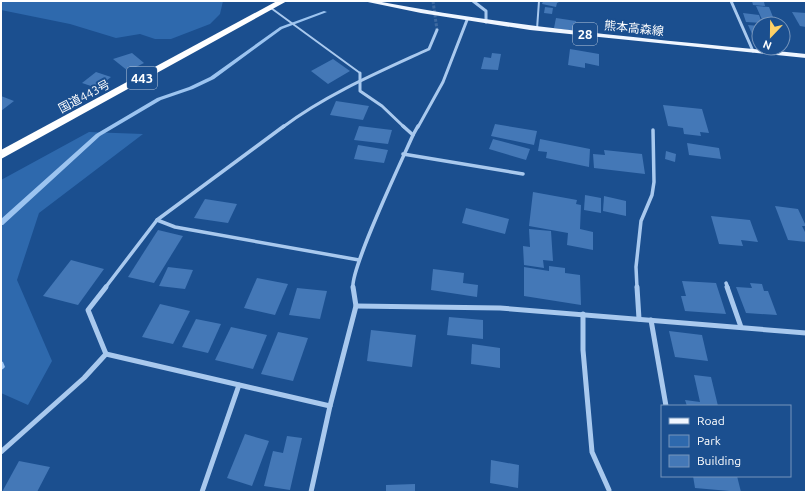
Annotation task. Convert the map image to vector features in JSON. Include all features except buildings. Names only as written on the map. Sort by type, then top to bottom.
[{"type":"highway","name":"国道443号","points":[[1,154],[284,1]]},
{"type":"main road","name":"熊本高森線","points":[[366,1],[467,20],[536,29],[751,51]]},
{"type":"main road","name":"熊本高森線","points":[[791,55],[806,56]]},
{"type":"street","points":[[473,1],[486,11],[486,22]]},
{"type":"street","points":[[731,1],[751,46]]},
{"type":"street","points":[[311,492],[330,406],[356,306],[352,283],[359,260],[403,154],[443,82],[467,20]]},
{"type":"street","points":[[106,354],[88,310],[157,220],[299,115],[361,80],[429,49],[437,30]]},
{"type":"street","points":[[360,73],[360,91],[382,106],[413,135]]},
{"type":"street","points":[[639,319],[636,267],[640,221],[652,195],[654,182],[653,130]]},
{"type":"street","points":[[403,154],[523,174]]},
{"type":"street","points":[[157,220],[175,227],[359,260]]},
{"type":"street","points":[[726,283],[741,327]]},
{"type":"street","points":[[356,306],[500,308],[806,333]]},
{"type":"street","points":[[583,314],[583,350],[592,452],[609,490]]},
{"type":"street","points":[[651,320],[666,405]]},
{"type":"street","points":[[106,354],[330,406]]},
{"type":"street","points":[[1,452],[84,378],[106,354]]},
{"type":"street","points":[[202,492],[239,385]]},
{"type":"lane","points":[[536,29],[539,1]]},
{"type":"lane","points":[[271,8],[360,73]]},
{"type":"green space","points":[[1,1],[223,1],[220,14],[210,24],[171,39],[155,39],[140,34],[116,38],[70,24],[1,10]]},
{"type":"green space","points":[[89,132],[143,134],[39,213],[17,280],[52,361],[28,405],[1,393],[1,180]]},
{"type":"waterway","points":[[1,223],[98,135],[159,99],[191,88],[212,78],[281,28],[325,12]]},
{"type":"tunnel","points":[[433,1],[437,30]]}]
